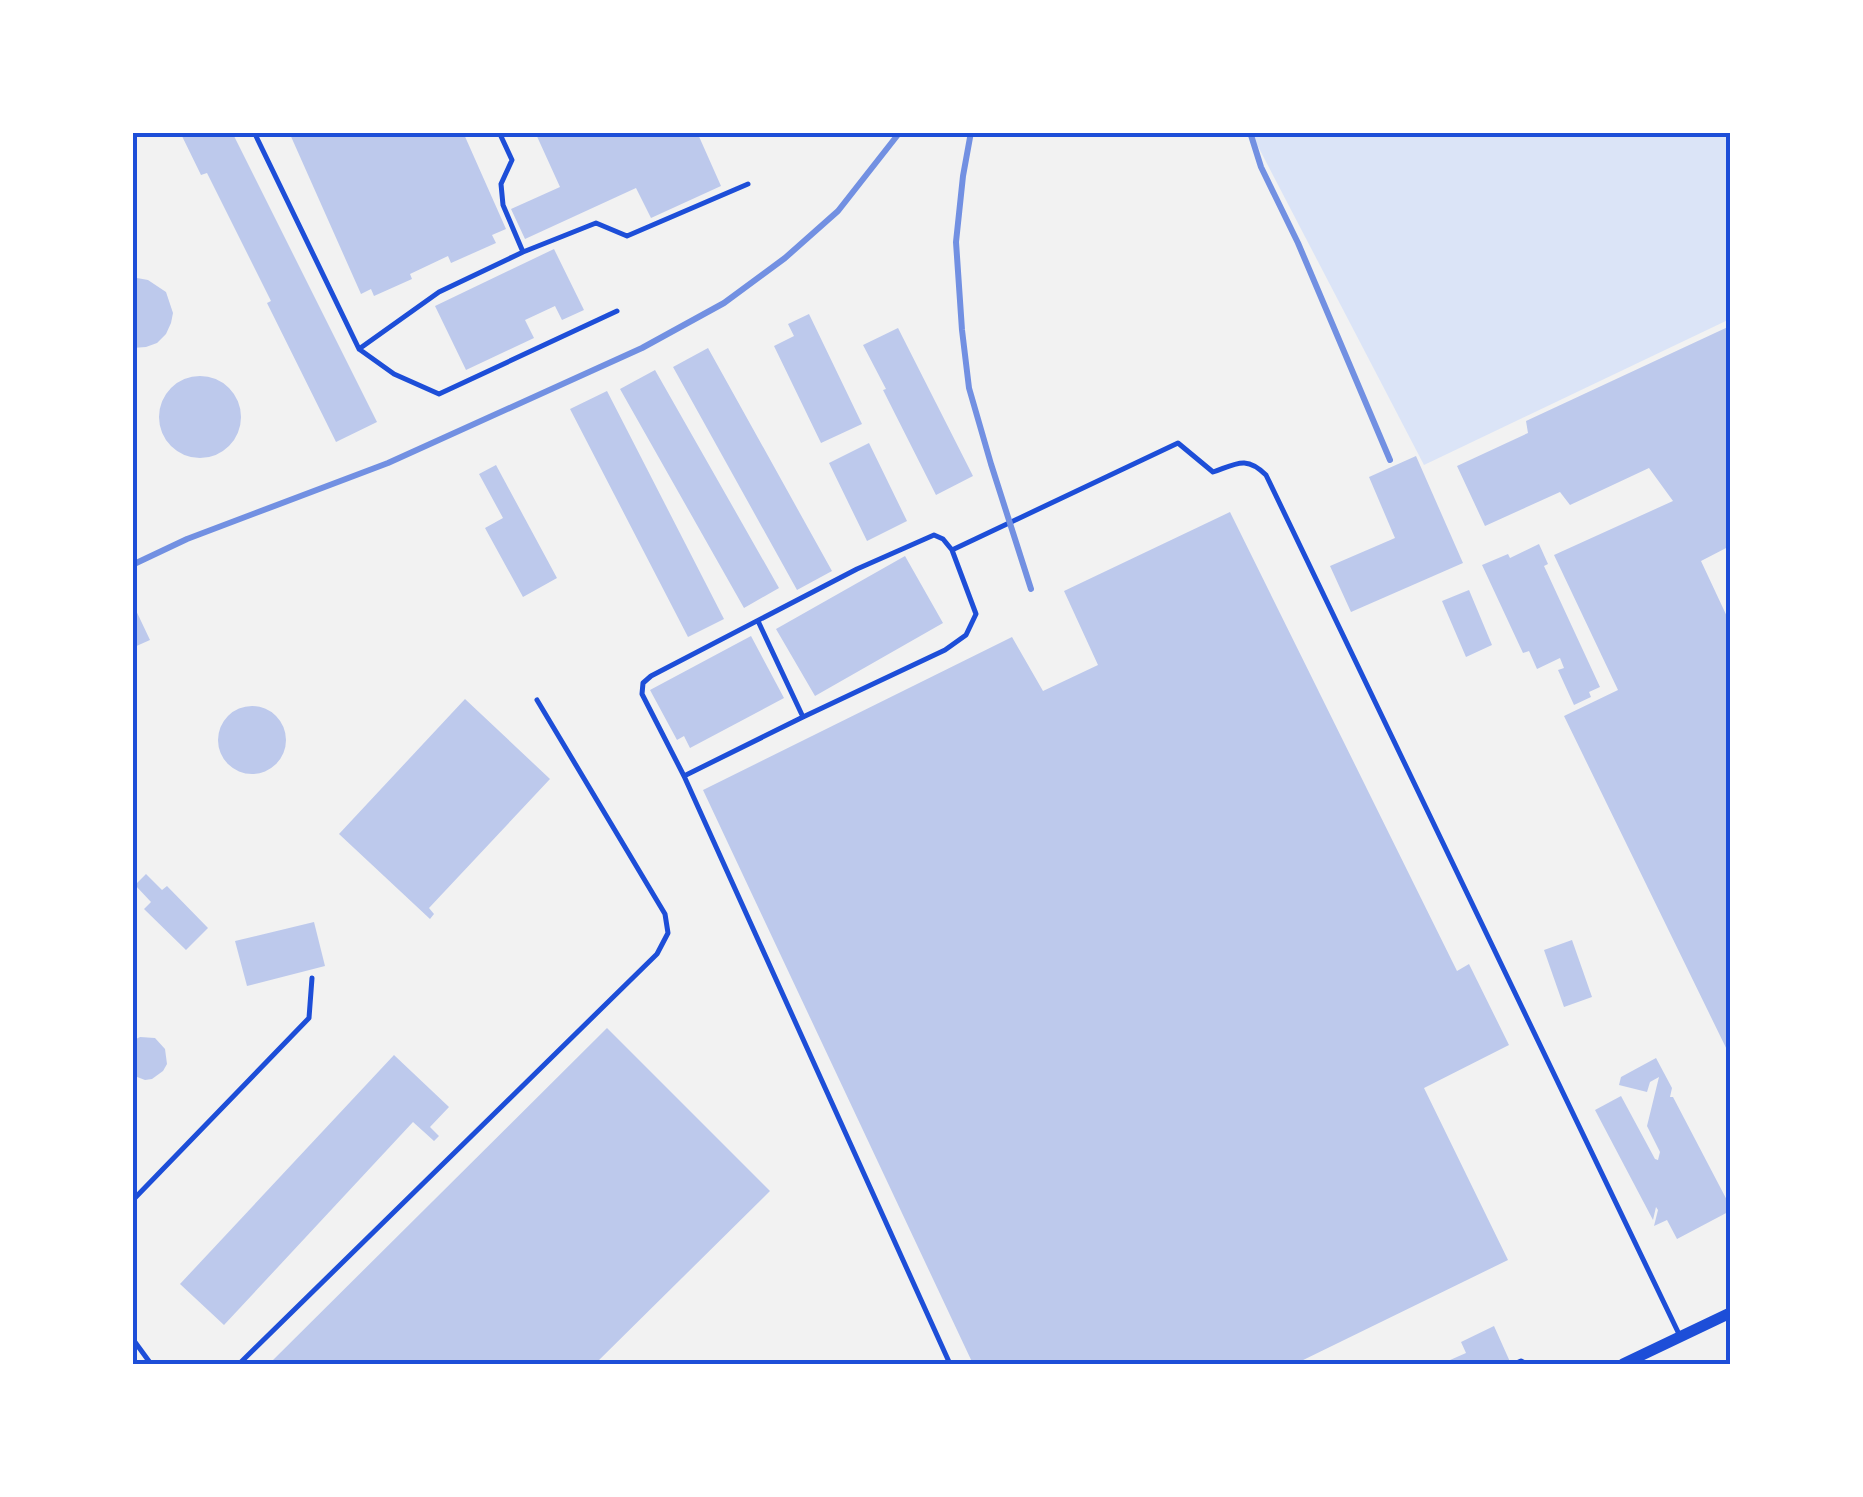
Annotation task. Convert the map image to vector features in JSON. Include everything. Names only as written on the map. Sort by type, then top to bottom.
[{"type":"street","points":[[1622,1364],[1730,1313]]},
{"type":"lane","points":[[254,132],[359,349],[394,374],[439,394],[617,311]]},
{"type":"lane","points":[[499,132],[512,160],[501,184],[503,205],[523,252]]},
{"type":"lane","points":[[359,349],[439,292],[523,252],[596,223],[628,236],[748,184]]},
{"type":"lane","points":[[952,550],[1178,444],[1213,472],[1243,461],[1266,474],[1680,1337]]},
{"type":"lane","points":[[684,776],[945,650],[966,635],[976,614],[952,550],[943,539],[934,535],[857,569],[680,659],[650,676],[642,694],[684,776],[950,1364]]},
{"type":"lane","points":[[758,621],[803,716]]},
{"type":"lane","points":[[239,1364],[657,954],[668,933],[665,914],[536,700]]},
{"type":"lane","points":[[132,1200],[309,1018],[312,978]]},
{"type":"lane","points":[[132,1338],[151,1364]]},
{"type":"lane","points":[[1514,1364],[1527,1364]]},
{"type":"shaded area","points":[[1251,133],[1730,133],[1730,319],[1424,465]]},
{"type":"building","points":[[180,132],[232,132],[377,422],[336,442],[207,173],[201,175]]},
{"type":"building","points":[[289,132],[463,132],[506,229],[492,235],[496,243],[451,263],[448,256],[410,274],[412,279],[374,296],[371,289],[361,294]]},
{"type":"building","points":[[535,132],[697,132],[721,186],[651,218],[636,188],[525,239],[511,209],[560,187]]},
{"type":"building","points":[[554,249],[584,310],[562,320],[555,306],[525,320],[534,338],[466,370],[435,306]]},
{"type":"building","points":[[132,279],[166,292],[173,313],[166,334],[157,343],[132,348]]},
{"type":"building","points":[[809,314],[862,424],[821,443],[774,346],[794,336],[788,324]]},
{"type":"building","points":[[1730,326],[1730,546],[1701,561],[1730,623],[1730,1056],[1564,716],[1618,690],[1554,555],[1673,501],[1649,468],[1570,505],[1560,492],[1485,526],[1457,466],[1528,433],[1526,421]]},
{"type":"building","points":[[898,328],[973,476],[936,495],[863,345]]},
{"type":"building","points":[[708,348],[832,571],[797,590],[673,367]]},
{"type":"building","points":[[655,370],[779,588],[744,608],[620,389]]},
{"type":"building","points":[[200,376],[216,379],[229,388],[238,401],[238,433],[229,446],[216,455],[200,458],[184,455],[171,446],[162,433],[159,417],[162,401],[171,388],[184,379]]},
{"type":"building","points":[[607,391],[724,619],[688,637],[570,409]]},
{"type":"building","points":[[869,443],[907,521],[867,541],[829,463]]},
{"type":"building","points":[[1416,456],[1463,563],[1351,612],[1330,566],[1395,538],[1369,477]]},
{"type":"building","points":[[496,465],[557,578],[523,597],[485,528],[503,518],[479,474]]},
{"type":"building","points":[[1230,512],[1457,971],[1469,964],[1509,1045],[1424,1088],[1508,1260],[1295,1364],[973,1364],[703,790],[1012,637],[1043,691],[1098,665],[1064,591]]},
{"type":"building","points":[[1539,544],[1548,564],[1544,566],[1600,687],[1589,692],[1591,697],[1574,705],[1558,670],[1564,668],[1560,658],[1537,669],[1529,651],[1523,653],[1482,565],[1508,554],[1510,558]]},
{"type":"building","points":[[905,556],[943,623],[815,696],[776,629]]},
{"type":"building","points":[[1469,590],[1492,645],[1466,657],[1442,601]]},
{"type":"building","points":[[132,602],[150,640],[132,648]]},
{"type":"building","points":[[751,636],[784,698],[690,748],[684,736],[677,740],[650,690]]},
{"type":"building","points":[[465,699],[550,779],[429,908],[434,914],[430,919],[339,834]]},
{"type":"building","points":[[252,706],[265,708],[276,716],[284,727],[284,753],[276,764],[265,772],[252,774],[239,772],[228,764],[220,753],[218,740],[220,727],[228,716],[239,708]]},
{"type":"building","points":[[146,874],[162,890],[167,886],[208,928],[186,950],[144,909],[151,902],[135,885]]},
{"type":"building","points":[[314,922],[325,966],[247,986],[235,941]]},
{"type":"building","points":[[1572,940],[1592,997],[1564,1007],[1544,950]]},
{"type":"building","points":[[607,1028],[770,1191],[595,1364],[269,1364]]},
{"type":"building","points":[[155,1038],[165,1049],[167,1064],[152,1079],[132,1075],[132,1041]]},
{"type":"building","points":[[394,1055],[449,1107],[430,1127],[439,1136],[434,1141],[413,1122],[224,1325],[180,1284]]},
{"type":"building","points":[[1656,1058],[1672,1088],[1670,1097],[1730,1206],[1730,1211],[1677,1239],[1667,1220],[1654,1226],[1658,1210],[1656,1207],[1653,1220],[1595,1110],[1621,1096],[1658,1160],[1660,1152],[1647,1126],[1659,1077],[1650,1082],[1647,1092],[1619,1085],[1621,1077]]},
{"type":"building","points":[[1494,1326],[1511,1364],[1441,1364],[1466,1353],[1461,1342]]},
{"type":"railway","points":[[132,565],[187,539],[388,463],[642,348],[724,303],[785,258],[838,211],[900,132]]},
{"type":"railway","points":[[971,132],[956,242],[969,388],[1031,589]]},
{"type":"railway","points":[[1250,132],[1261,167],[1298,243],[1390,460]]}]
